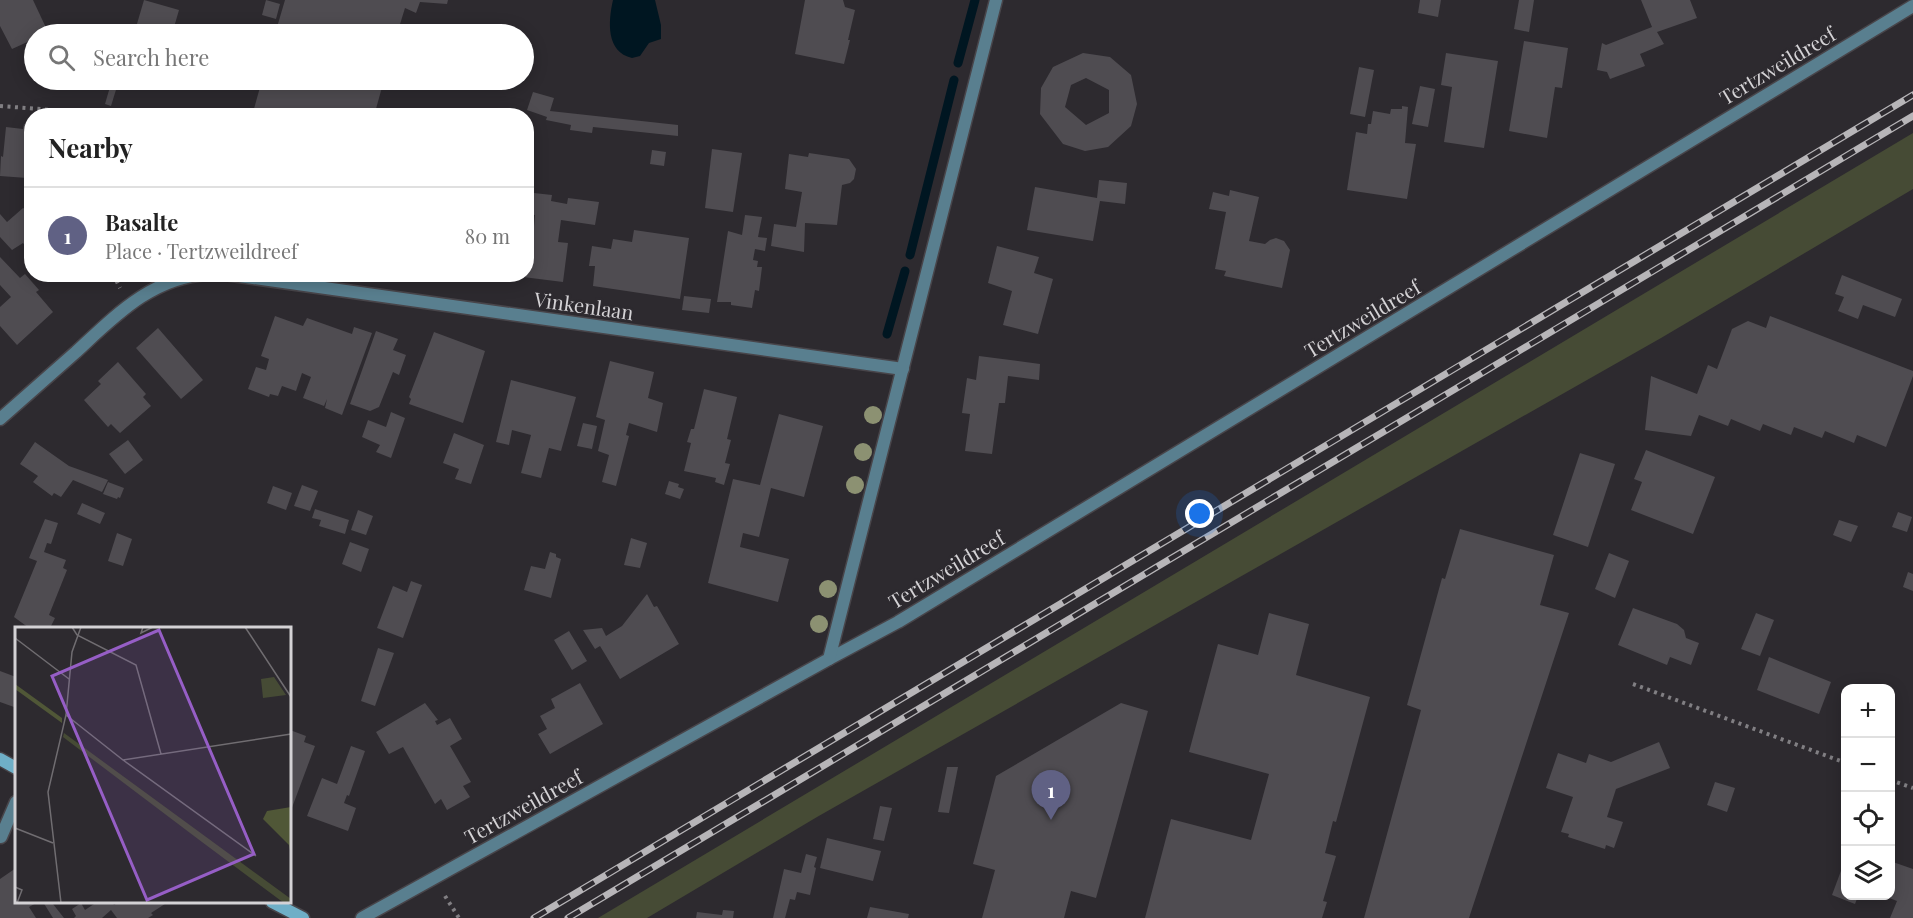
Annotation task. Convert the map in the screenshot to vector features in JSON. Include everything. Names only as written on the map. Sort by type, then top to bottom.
[{"type":"street","points":[[829,659],[996,0]]},
{"type":"street","name":"Tertzweildreef","points":[[362,918],[908,616],[1913,6]]},
{"type":"street","points":[[0,419],[129,304],[168,282]]},
{"type":"street","name":"Vinkenlaan","points":[[282,282],[903,369]]},
{"type":"street","points":[[0,759],[15,767]]},
{"type":"street","points":[[1,838],[15,804]]},
{"type":"street","points":[[274,903],[303,918]]},
{"type":"path","points":[[0,106],[26,108]]},
{"type":"path","points":[[1633,684],[1841,762]]},
{"type":"path","points":[[1895,782],[1913,788]]},
{"type":"path","points":[[451,906],[459,918]]},
{"type":"green space","points":[[1913,133],[1913,189],[1661,338],[817,817],[647,918],[598,918]]},
{"type":"water","points":[[613,0],[655,0],[661,25],[661,39],[649,43],[640,56],[632,58],[624,55],[613,43],[610,18]]},
{"type":"building","points":[[0,0],[33,0],[44,24],[24,24],[24,44],[12,49],[0,26]]},
{"type":"building","points":[[144,0],[179,10],[175,24],[137,24]]},
{"type":"building","points":[[266,0],[280,4],[276,19],[262,15]]},
{"type":"building","points":[[285,0],[448,0],[447,4],[420,2],[416,13],[405,8],[400,24],[278,24]]},
{"type":"building","points":[[805,0],[843,0],[845,7],[855,10],[844,64],[795,54]]},
{"type":"building","points":[[1420,0],[1441,0],[1438,17],[1418,13]]},
{"type":"building","points":[[1519,0],[1534,0],[1529,32],[1514,29]]},
{"type":"building","points":[[1641,0],[1690,0],[1697,18],[1657,32],[1664,44],[1640,54],[1645,66],[1610,79],[1607,72],[1597,70],[1602,43],[1606,45],[1652,27]]},
{"type":"building","points":[[1524,41],[1568,48],[1562,88],[1555,87],[1547,138],[1509,131]]},
{"type":"building","points":[[1083,53],[1110,57],[1131,75],[1137,104],[1131,126],[1108,147],[1085,151],[1063,144],[1040,114],[1041,88],[1053,67]],"holes":[[[1086,78],[1109,90],[1109,113],[1086,125],[1065,107],[1071,85]]]},
{"type":"building","points":[[1446,53],[1498,61],[1484,148],[1444,142],[1452,87],[1441,85]]},
{"type":"building","points":[[1359,67],[1374,70],[1365,117],[1350,114]]},
{"type":"building","points":[[1420,86],[1435,89],[1428,127],[1412,124]]},
{"type":"building","points":[[109,90],[116,90],[111,106],[105,104]]},
{"type":"building","points":[[259,90],[381,90],[376,108],[254,108]]},
{"type":"building","points":[[533,92],[554,98],[550,111],[678,125],[678,136],[593,127],[592,133],[570,130],[571,125],[546,120],[547,117],[534,112],[534,108],[528,108]]},
{"type":"building","points":[[1402,106],[1408,107],[1405,143],[1416,144],[1407,199],[1347,190],[1356,132],[1367,134],[1373,111],[1390,114],[1391,109],[1402,109]]},
{"type":"building","points":[[24,124],[24,178],[0,176],[6,127],[23,129]]},
{"type":"building","points":[[712,149],[742,153],[733,212],[705,208]]},
{"type":"building","points":[[652,150],[666,152],[664,166],[650,164]]},
{"type":"building","points":[[809,153],[849,159],[856,169],[854,179],[842,185],[837,225],[805,223],[804,252],[771,246],[774,224],[796,227],[802,192],[785,189],[789,154],[808,157]]},
{"type":"building","points":[[1099,180],[1127,183],[1125,204],[1100,201],[1093,241],[1027,230],[1035,187],[1097,198]]},
{"type":"building","points":[[1230,190],[1259,197],[1249,241],[1265,244],[1276,238],[1284,241],[1290,250],[1282,288],[1224,276],[1226,271],[1215,269],[1226,212],[1209,209],[1213,192],[1229,196]]},
{"type":"building","points":[[534,193],[552,195],[551,201],[567,204],[568,198],[599,202],[595,225],[561,220],[558,242],[568,243],[563,282],[534,278]]},
{"type":"building","points":[[23,208],[24,244],[12,250],[0,237],[0,214],[7,222]]},
{"type":"building","points":[[745,215],[762,217],[758,237],[767,238],[765,251],[755,249],[753,260],[758,261],[757,267],[762,267],[759,291],[755,290],[752,308],[731,305],[731,302],[717,302],[728,231],[742,235]]},
{"type":"building","points":[[634,230],[689,238],[680,299],[593,286],[595,266],[589,266],[592,246],[611,249],[613,239],[632,242]]},
{"type":"building","points":[[997,246],[1039,257],[1034,273],[1053,279],[1038,334],[1003,325],[1012,291],[988,283]]},
{"type":"building","points":[[0,257],[20,278],[24,275],[24,282],[32,282],[39,290],[36,292],[53,312],[17,345],[0,326],[0,307],[11,297],[0,285]]},
{"type":"building","points":[[1842,275],[1902,299],[1895,317],[1863,305],[1858,319],[1838,311],[1844,297],[1835,294]]},
{"type":"building","points":[[684,296],[711,299],[709,313],[682,310]]},
{"type":"building","points":[[275,316],[303,326],[307,318],[352,334],[354,327],[372,333],[342,415],[325,408],[327,399],[324,406],[303,398],[311,377],[302,373],[296,391],[282,386],[278,396],[270,394],[269,397],[248,389],[256,367],[266,370],[269,359],[261,356]]},
{"type":"building","points":[[1770,316],[1913,371],[1886,447],[1857,435],[1854,443],[1825,431],[1822,438],[1794,427],[1791,435],[1763,424],[1760,431],[1731,419],[1728,426],[1699,415],[1691,436],[1645,430],[1651,376],[1697,394],[1708,365],[1717,369],[1732,329],[1748,321],[1766,328]]},
{"type":"building","points":[[158,328],[203,380],[181,399],[136,348]]},
{"type":"building","points":[[376,331],[398,339],[393,350],[406,355],[399,375],[393,372],[379,407],[370,411],[350,404]]},
{"type":"building","points":[[434,332],[485,351],[463,423],[409,404],[411,399],[409,397]]},
{"type":"building","points":[[979,356],[1040,364],[1039,380],[1008,376],[1005,403],[999,403],[992,454],[965,451],[970,414],[962,413],[967,378],[976,380]]},
{"type":"building","points":[[610,361],[654,372],[648,398],[663,403],[657,432],[629,423],[626,435],[629,436],[616,486],[602,482],[609,455],[598,451],[605,420],[596,417]]},
{"type":"building","points":[[118,362],[146,394],[143,397],[151,406],[120,433],[111,424],[108,427],[84,400],[101,384],[98,381]]},
{"type":"building","points":[[511,380],[576,397],[561,451],[549,448],[541,478],[521,473],[531,435],[512,430],[509,445],[496,442]]},
{"type":"building","points":[[704,389],[737,397],[727,439],[731,440],[725,463],[730,464],[724,485],[715,482],[716,478],[684,471],[691,443],[687,442],[691,429],[694,429]]},
{"type":"building","points":[[391,412],[405,418],[391,458],[376,452],[380,445],[362,437],[368,420],[386,427]]},
{"type":"building","points":[[779,414],[823,426],[804,497],[771,488],[759,537],[743,533],[740,547],[789,559],[778,602],[708,583],[733,479],[760,485]]},
{"type":"building","points":[[583,423],[597,426],[592,449],[577,446]]},
{"type":"building","points":[[454,433],[484,445],[471,484],[455,479],[459,469],[443,463]]},
{"type":"building","points":[[128,440],[143,460],[125,474],[109,454]]},
{"type":"building","points":[[35,442],[69,466],[108,480],[102,492],[73,480],[61,497],[54,493],[52,496],[33,482],[38,476],[20,464]]},
{"type":"building","points":[[1646,450],[1715,477],[1693,534],[1631,510],[1642,482],[1634,479]]},
{"type":"building","points":[[1580,453],[1615,464],[1588,547],[1553,535]]},
{"type":"building","points":[[669,481],[679,484],[678,487],[684,489],[680,499],[665,494]]},
{"type":"building","points":[[108,482],[124,488],[120,498],[103,494]]},
{"type":"building","points":[[302,485],[318,491],[310,511],[294,506]]},
{"type":"building","points":[[273,486],[292,493],[286,510],[267,503]]},
{"type":"building","points":[[82,503],[105,513],[100,524],[77,514]]},
{"type":"building","points":[[315,509],[349,520],[345,534],[319,526],[321,520],[312,518]]},
{"type":"building","points":[[358,510],[373,516],[366,535],[351,530]]},
{"type":"building","points":[[1898,512],[1912,517],[1907,532],[1892,527]]},
{"type":"building","points":[[45,519],[58,523],[51,544],[47,543],[44,552],[66,560],[63,568],[67,570],[49,615],[55,618],[50,627],[28,627],[14,617],[37,561],[29,558]]},
{"type":"building","points":[[1839,520],[1858,526],[1851,542],[1833,535]]},
{"type":"building","points":[[1460,529],[1554,555],[1540,605],[1569,613],[1469,918],[1364,918],[1421,710],[1407,705],[1442,578],[1445,579]]},
{"type":"building","points":[[117,533],[132,539],[123,566],[108,561]]},
{"type":"building","points":[[631,538],[647,543],[640,568],[624,565]]},
{"type":"building","points":[[350,542],[369,549],[361,572],[342,564]]},
{"type":"building","points":[[550,552],[561,559],[551,598],[524,590],[531,566],[545,569]]},
{"type":"building","points":[[1609,553],[1629,561],[1615,598],[1595,589]]},
{"type":"building","points":[[1908,572],[1913,574],[1913,591],[1903,587]]},
{"type":"building","points":[[411,581],[422,585],[403,638],[377,628],[393,586],[407,592]]},
{"type":"building","points":[[647,594],[654,607],[657,606],[679,644],[620,679],[600,646],[595,649],[583,630],[602,628],[606,636],[622,626]]},
{"type":"building","points":[[1633,608],[1677,624],[1684,630],[1686,638],[1699,643],[1691,665],[1670,657],[1667,665],[1618,645]]},
{"type":"building","points":[[1269,613],[1309,624],[1296,675],[1370,697],[1336,822],[1333,821],[1325,853],[1336,856],[1323,901],[1327,902],[1322,918],[1145,918],[1171,819],[1251,840],[1269,774],[1189,752],[1218,644],[1258,655]]},
{"type":"building","points":[[1756,613],[1774,620],[1760,656],[1741,649]]},
{"type":"building","points":[[569,631],[587,661],[572,670],[554,640]]},
{"type":"building","points":[[378,648],[394,653],[375,706],[361,701]]},
{"type":"building","points":[[1769,657],[1831,682],[1819,714],[1757,690]]},
{"type":"building","points":[[0,671],[15,677],[15,704],[14,707],[0,702]]},
{"type":"building","points":[[580,683],[603,724],[550,754],[538,734],[547,729],[540,716],[555,708],[551,699]]},
{"type":"building","points":[[425,703],[438,720],[435,721],[437,725],[450,718],[462,739],[450,746],[471,782],[463,786],[470,797],[447,810],[441,799],[435,804],[403,747],[389,754],[376,732]]},
{"type":"building","points":[[1121,703],[1148,711],[1096,898],[1071,891],[1064,918],[982,918],[995,870],[973,864],[996,776]]},
{"type":"building","points":[[291,730],[306,736],[304,742],[315,746],[291,810]]},
{"type":"building","points":[[1659,742],[1670,768],[1616,789],[1607,817],[1623,822],[1614,848],[1606,845],[1605,849],[1568,837],[1569,834],[1561,832],[1573,797],[1546,788],[1558,753],[1586,763],[1589,754],[1611,762]]},
{"type":"building","points":[[351,746],[365,751],[349,796],[347,795],[344,803],[356,808],[348,831],[307,816],[322,778],[337,784]]},
{"type":"building","points":[[947,767],[958,767],[949,813],[938,812]]},
{"type":"building","points":[[1715,782],[1735,788],[1727,812],[1707,805]]},
{"type":"building","points":[[880,806],[892,808],[884,841],[873,839]]},
{"type":"building","points":[[827,838],[881,851],[873,881],[820,868]]},
{"type":"building","points":[[806,854],[817,857],[810,895],[797,892],[795,900],[790,899],[785,918],[773,918],[784,869],[801,873]]},
{"type":"building","points":[[1895,863],[1913,869],[1913,918],[1890,918],[1897,901],[1894,900]]},
{"type":"building","points":[[15,869],[15,903],[36,903],[29,907],[36,918],[0,918],[0,879]]},
{"type":"building","points":[[1841,871],[1841,899],[1832,895]]},
{"type":"building","points":[[1845,900],[1856,900],[1855,904]]},
{"type":"building","points":[[44,903],[55,903],[53,904],[64,918],[53,918]]},
{"type":"building","points":[[81,903],[85,910],[96,903],[113,903],[114,905],[117,903],[166,903],[151,913],[153,915],[148,918],[117,918],[111,910],[102,918],[74,918],[76,916],[72,909]]},
{"type":"building","points":[[870,907],[909,914],[908,918],[867,918]]},
{"type":"building","points":[[723,910],[734,911],[733,918],[696,918],[697,912],[722,915]]},
{"type":"waterway","points":[[958,63],[975,0]]},
{"type":"waterway","points":[[910,255],[954,80]]},
{"type":"waterway","points":[[887,334],[905,271]]},
{"type":"railway","points":[[534,918],[1913,95]]},
{"type":"railway","points":[[568,918],[1913,116]]},
{"type":"place","name":"Basalte","points":[[1051,820]]}]
